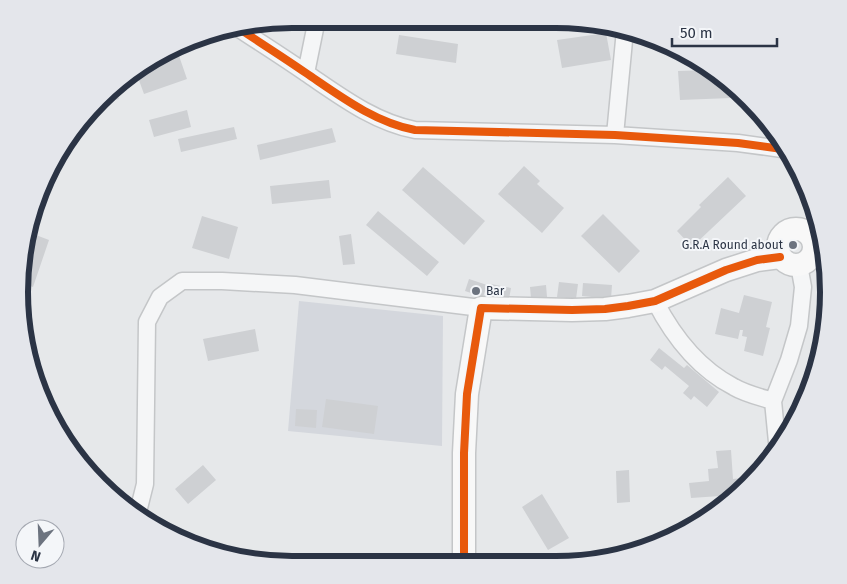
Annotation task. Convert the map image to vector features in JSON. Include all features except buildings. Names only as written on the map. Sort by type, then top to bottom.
[{"type":"street","points":[[306,73],[315,28]]},
{"type":"street","points":[[244,32],[367,112],[397,127],[415,130],[615,135],[738,143],[777,148]]},
{"type":"street","points":[[615,135],[624,37]]},
{"type":"street","points":[[139,508],[145,484],[147,322],[160,296],[182,281],[294,285],[481,308],[605,309],[655,301],[726,270],[757,260],[790,261],[806,262],[814,251],[810,226],[786,231],[781,236],[778,250],[790,261],[802,286],[800,326],[773,401],[776,437]]},
{"type":"street","points":[[655,301],[668,326],[685,348],[710,372],[734,388],[773,401]]},
{"type":"street","points":[[464,556],[464,453],[467,394],[481,308]]},
{"type":"shaded area","points":[[299,301],[443,316],[442,446],[288,431]]},
{"type":"cycle path","points":[[245,32],[371,115],[415,130],[615,135],[738,143],[777,148]]},
{"type":"cycle path","points":[[464,556],[464,453],[467,394],[481,308],[572,310],[628,306],[655,301],[726,270],[757,260],[780,257]]},
{"type":"place","name":"G.R.A Round about","points":[[793,245]]},
{"type":"place","name":"Bar","points":[[476,291]]}]
